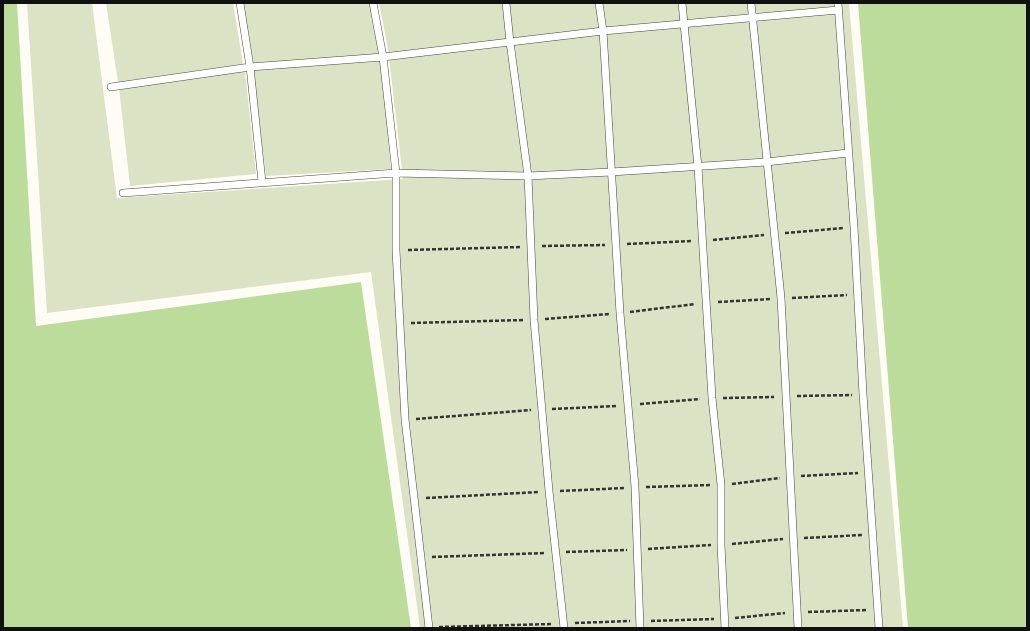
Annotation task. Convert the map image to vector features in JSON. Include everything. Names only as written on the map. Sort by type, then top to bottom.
[{"type":"lane","points":[[240,3],[250,67],[262,182]]},
{"type":"lane","points":[[373,3],[383,57],[396,173],[396,250],[405,419],[429,628]]},
{"type":"lane","points":[[506,3],[528,176],[534,320],[549,492],[564,626]]},
{"type":"lane","points":[[599,3],[603,31],[620,313],[635,487],[640,624]]},
{"type":"lane","points":[[682,3],[698,166],[712,398],[721,485],[721,545],[725,628]]},
{"type":"lane","points":[[751,3],[781,298],[798,628]]},
{"type":"lane","points":[[111,87],[250,67],[383,57],[603,31],[684,23],[753,19],[838,7],[854,227],[863,394],[879,628]]},
{"type":"lane","points":[[123,193],[396,173],[528,176],[611,172],[766,162],[848,153]]},
{"type":"path","points":[[429,628],[640,624],[724,619],[796,612],[878,610]]},
{"type":"green space","points":[[3,3],[17,3],[36,326],[361,282],[411,628],[3,628]]},
{"type":"green space","points":[[27,3],[92,3],[117,198],[403,179],[388,49],[379,3],[849,3],[903,628],[420,628],[371,272],[47,313]]},
{"type":"green space","points":[[106,3],[233,3],[243,64],[118,82]]},
{"type":"green space","points":[[242,3],[371,3],[380,55],[253,64]]},
{"type":"green space","points":[[858,3],[1027,3],[1027,628],[908,628]]},
{"type":"green space","points":[[381,61],[391,169],[266,176],[253,70]]},
{"type":"green space","points":[[245,71],[256,174],[130,186],[119,88]]}]
